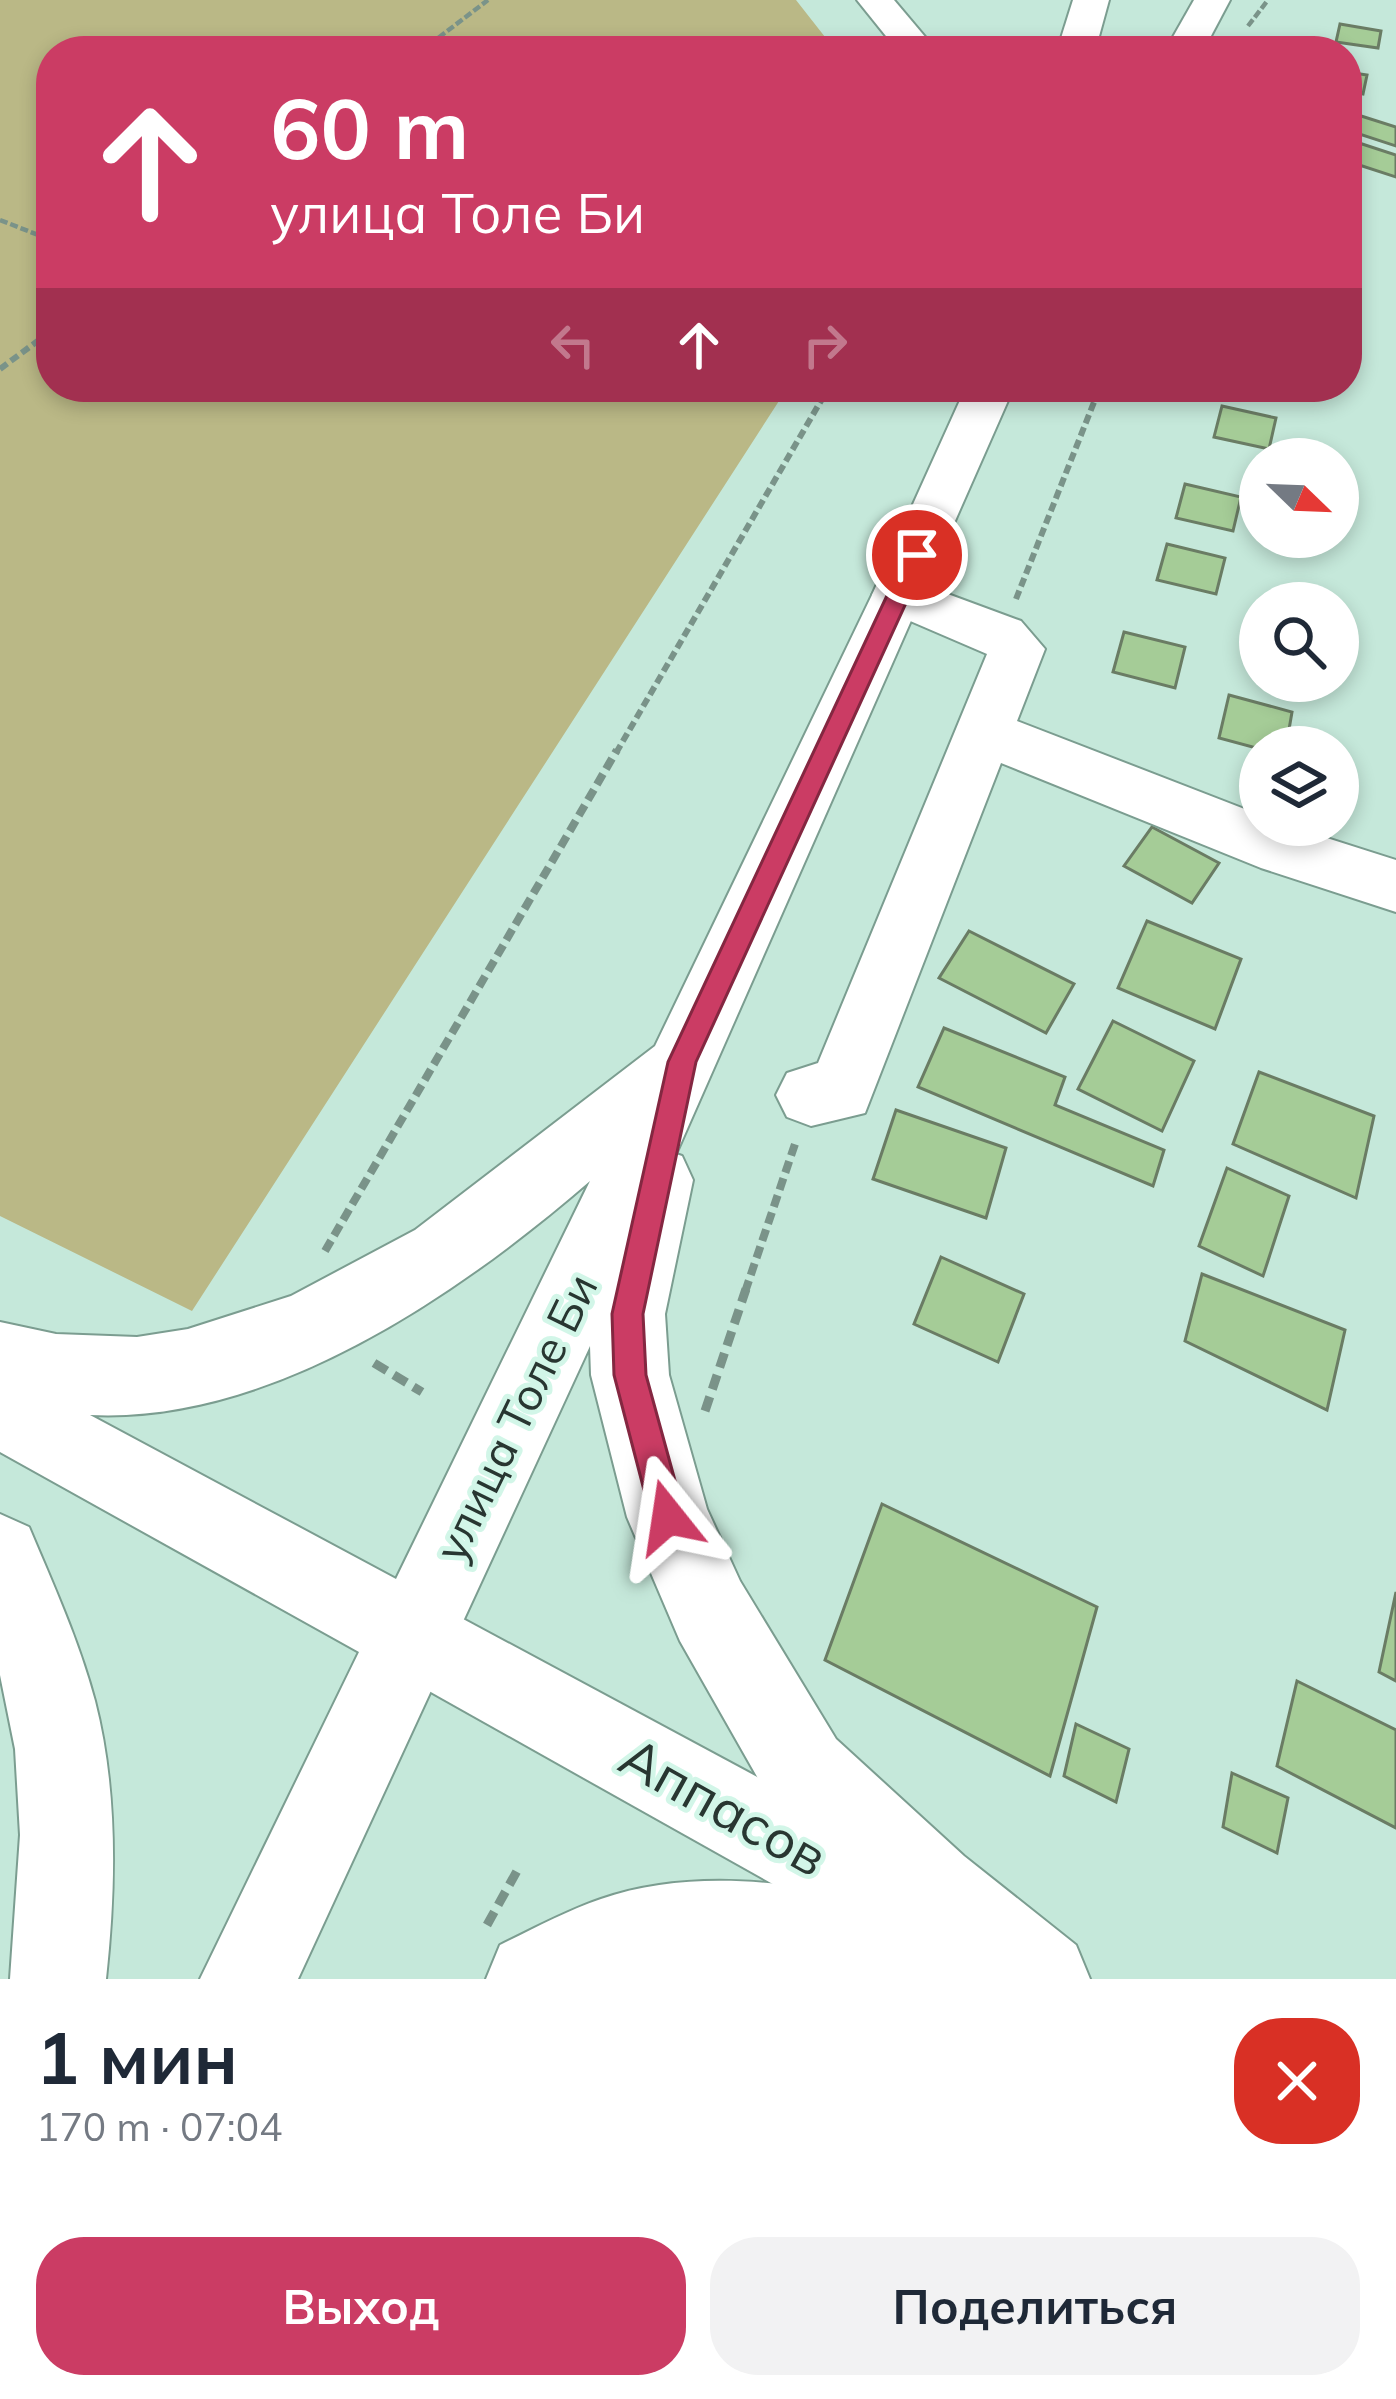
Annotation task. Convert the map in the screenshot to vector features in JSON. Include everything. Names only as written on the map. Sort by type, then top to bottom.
[{"type":"main road","points":[[875,0],[905,36]]},
{"type":"main road","points":[[1080,36],[1091,0]]},
{"type":"main road","points":[[1115,36],[1126,0]]},
{"type":"main road","points":[[1192,36],[1212,0]]},
{"type":"main road","name":"улица Толе Би","points":[[248,1979],[510,1434],[899,595],[983,402]]},
{"type":"main road","points":[[811,1095],[841,1090],[1017,649],[1001,635],[899,595]]},
{"type":"main road","points":[[982,731],[1283,850],[1396,886]]},
{"type":"main road","points":[[0,1361],[29,1371],[154,1375],[272,1342],[313,1325],[439,1257],[682,1062]]},
{"type":"main road","points":[[682,1062],[627,1314],[630,1375],[668,1517],[710,1611],[804,1771],[931,1889],[1039,1979]]},
{"type":"main road","name":"Аппасов","points":[[0,1409],[1039,1979]]},
{"type":"main road","points":[[0,1556],[28,1631],[59,1747],[66,1926],[58,1979]]},
{"type":"main road","points":[[534,1979],[608,1944],[730,1926],[892,1950],[1009,1979]]},
{"type":"path","points":[[441,36],[488,0]]},
{"type":"path","points":[[0,220],[36,234]]},
{"type":"path","points":[[0,369],[36,342]]},
{"type":"path","points":[[324,1252],[820,402]]},
{"type":"shaded area","points":[[0,0],[796,0],[824,36],[36,36],[36,402],[778,402],[192,1311],[0,1216]]},
{"type":"building","points":[[1340,24],[1381,31],[1378,48],[1362,46],[1362,36],[1337,36]]},
{"type":"building","points":[[1362,116],[1396,127],[1396,146],[1362,135]]},
{"type":"building","points":[[1362,144],[1396,155],[1396,177],[1362,166]]},
{"type":"building","points":[[1222,406],[1276,418],[1271,438],[1239,438],[1239,442],[1214,437]]},
{"type":"building","points":[[1185,484],[1239,497],[1233,531],[1176,518]]},
{"type":"building","points":[[1167,544],[1225,558],[1216,594],[1157,580]]},
{"type":"building","points":[[1124,632],[1185,647],[1175,688],[1113,672]]},
{"type":"building","points":[[1229,695],[1239,702],[1292,712],[1290,726],[1239,726],[1239,743],[1219,738]]},
{"type":"building","points":[[1152,827],[1219,863],[1192,903],[1124,866]]},
{"type":"building","points":[[1147,921],[1241,959],[1215,1029],[1118,988]]},
{"type":"building","points":[[969,931],[1074,984],[1046,1033],[939,978]]},
{"type":"building","points":[[1113,1021],[1194,1061],[1162,1131],[1078,1089]]},
{"type":"building","points":[[944,1028],[1065,1077],[1055,1105],[1164,1150],[1153,1186],[918,1087]]},
{"type":"building","points":[[1259,1072],[1374,1116],[1356,1198],[1233,1144]]},
{"type":"building","points":[[896,1110],[1006,1148],[986,1218],[873,1179]]},
{"type":"building","points":[[1227,1168],[1289,1196],[1263,1276],[1199,1246]]},
{"type":"building","points":[[941,1257],[1024,1294],[998,1362],[914,1324]]},
{"type":"building","points":[[1202,1274],[1345,1330],[1327,1410],[1185,1341]]},
{"type":"building","points":[[882,1504],[1097,1607],[1050,1776],[825,1660]]},
{"type":"building","points":[[1396,1592],[1396,1681],[1379,1672]]},
{"type":"building","points":[[1297,1681],[1396,1730],[1396,1828],[1277,1766]]},
{"type":"building","points":[[1076,1724],[1129,1749],[1116,1802],[1064,1776]]},
{"type":"building","points":[[1232,1773],[1288,1798],[1277,1853],[1223,1827]]},
{"type":"route","points":[[668,1517],[630,1375],[627,1314],[682,1062],[917,555]]}]
